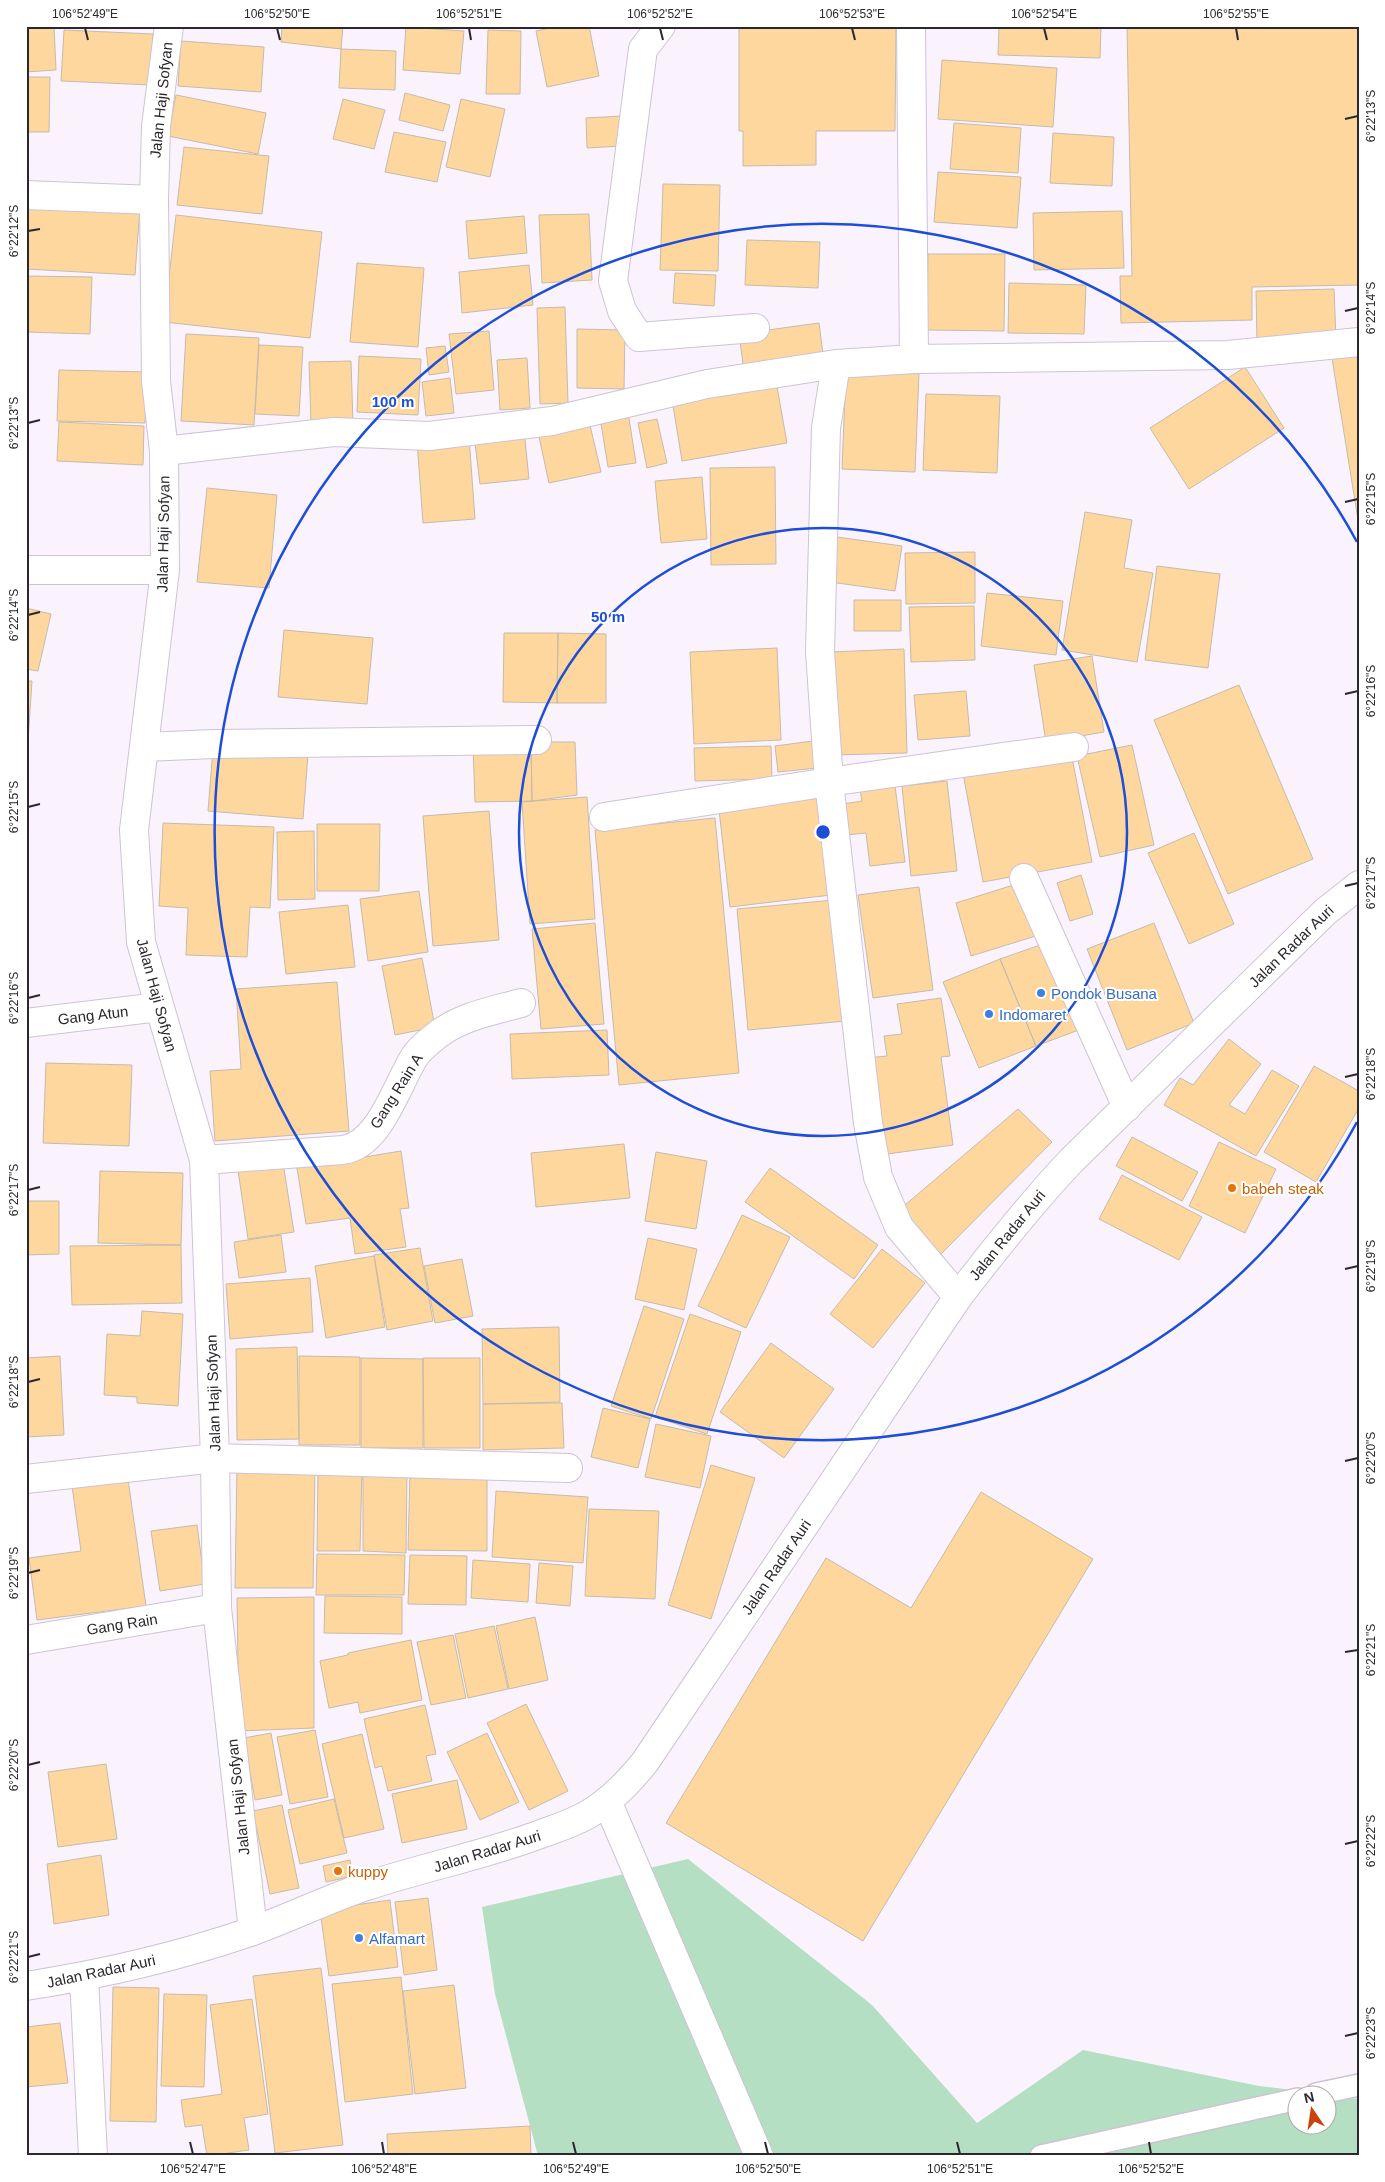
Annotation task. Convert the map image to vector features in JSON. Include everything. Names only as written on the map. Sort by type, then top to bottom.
[{"type":"street","name":"Jalan Haji Sofyan","points":[[169,26],[156,126],[154,200],[156,381],[164,451],[165,570],[134,830],[141,942],[204,1160],[215,1458],[218,1608],[253,1931]]},
{"type":"street","points":[[661,26],[643,49],[613,281],[622,311],[639,337],[755,328]]},
{"type":"street","points":[[911,26],[914,359]]},
{"type":"street","points":[[26,195],[154,200]]},
{"type":"street","points":[[164,451],[334,432],[429,436],[552,421],[707,384],[836,364],[914,359],[1228,355],[1359,342]]},
{"type":"street","points":[[836,364],[826,428],[820,652],[829,782],[868,1123],[878,1177],[899,1227],[958,1297]]},
{"type":"street","points":[[26,570],[165,570]]},
{"type":"street","points":[[145,747],[214,744],[537,740]]},
{"type":"street","points":[[604,818],[829,782],[1074,748]]},
{"type":"street","points":[[1024,878],[1127,1106]]},
{"type":"street","name":"Jalan Radar Auri","points":[[26,1986],[84,1977],[135,1966],[253,1931],[368,1885],[518,1843],[588,1815],[624,1787],[645,1762],[958,1297],[1044,1189],[1325,912],[1359,885]]},
{"type":"street","name":"Gang Rain A","points":[[204,1160],[343,1150],[355,1146],[366,1140],[386,1111],[416,1055],[431,1039],[453,1023],[521,1003]]},
{"type":"street","name":"Gang Atun","points":[[26,1023],[159,1007]]},
{"type":"street","points":[[26,1479],[215,1458],[568,1468]]},
{"type":"street","name":"Gang Rain","points":[[26,1640],[218,1608]]},
{"type":"street","points":[[607,1801],[759,2156]]},
{"type":"street","points":[[84,1977],[93,2156]]},
{"type":"lane","points":[[1338,2089],[1359,2085]]},
{"type":"lane","points":[[1045,2155],[1288,2101]]},
{"type":"green space","points":[[688,1859],[872,2005],[977,2123],[1083,2050],[1259,2086],[1288,2090],[1288,2134],[1338,2134],[1338,2096],[1359,2099],[1359,2156],[538,2156],[495,1994],[482,1907]]},
{"type":"building","points":[[26,26],[54,26],[56,70],[26,72]]},
{"type":"building","points":[[282,26],[343,26],[341,49],[281,42]]},
{"type":"building","points":[[559,26],[589,26],[599,76],[547,87],[536,31]]},
{"type":"building","points":[[739,26],[896,26],[895,131],[816,131],[816,165],[743,166],[743,131],[739,131]]},
{"type":"building","points":[[999,26],[1101,26],[1100,58],[998,55]]},
{"type":"building","points":[[1127,26],[1359,26],[1359,285],[1252,287],[1252,320],[1121,323],[1120,276],[1132,276]]},
{"type":"building","points":[[406,27],[464,31],[460,74],[403,70]]},
{"type":"building","points":[[64,30],[153,34],[151,85],[61,81]]},
{"type":"building","points":[[488,30],[521,31],[520,94],[486,94]]},
{"type":"building","points":[[181,41],[264,47],[261,92],[178,86]]},
{"type":"building","points":[[341,49],[396,51],[395,90],[339,88]]},
{"type":"building","points":[[942,60],[1057,68],[1053,127],[938,119]]},
{"type":"building","points":[[26,77],[50,77],[49,132],[26,132]]},
{"type":"building","points":[[405,93],[450,105],[443,131],[399,120]]},
{"type":"building","points":[[176,95],[266,113],[258,154],[168,136]]},
{"type":"building","points":[[343,99],[385,110],[374,149],[333,139]]},
{"type":"building","points":[[461,99],[505,109],[490,177],[446,167]]},
{"type":"building","points":[[622,116],[623,146],[587,148],[586,118]]},
{"type":"building","points":[[954,123],[1021,128],[1018,173],[950,169]]},
{"type":"building","points":[[394,132],[446,142],[437,182],[385,172]]},
{"type":"building","points":[[1053,133],[1114,137],[1112,186],[1050,183]]},
{"type":"building","points":[[184,147],[269,156],[262,214],[177,205]]},
{"type":"building","points":[[938,172],[1021,177],[1017,228],[934,222]]},
{"type":"building","points":[[663,184],[720,185],[718,271],[660,270]]},
{"type":"building","points":[[26,201],[140,207],[135,275],[26,269]]},
{"type":"building","points":[[1122,211],[1124,268],[1034,270],[1033,213]]},
{"type":"building","points":[[589,214],[592,280],[542,283],[539,215]]},
{"type":"building","points":[[176,215],[322,232],[310,338],[164,322]]},
{"type":"building","points":[[524,216],[527,253],[469,259],[466,221]]},
{"type":"building","points":[[747,240],[820,242],[818,288],[745,285]]},
{"type":"building","points":[[928,254],[1005,254],[1004,331],[927,330]]},
{"type":"building","points":[[357,263],[424,268],[418,347],[350,342]]},
{"type":"building","points":[[529,265],[533,305],[462,313],[459,272]]},
{"type":"building","points":[[675,273],[716,275],[714,306],[673,303]]},
{"type":"building","points":[[26,276],[92,277],[90,334],[26,332]]},
{"type":"building","points":[[1009,283],[1086,285],[1084,334],[1008,333]]},
{"type":"building","points":[[1334,289],[1336,339],[1257,342],[1256,291]]},
{"type":"building","points":[[565,307],[568,403],[540,404],[537,308]]},
{"type":"building","points":[[819,323],[824,362],[744,371],[739,334]]},
{"type":"building","points":[[577,329],[625,330],[624,389],[577,388]]},
{"type":"building","points":[[489,331],[494,390],[456,394],[449,334]]},
{"type":"building","points":[[186,334],[259,338],[254,425],[181,421]]},
{"type":"building","points":[[259,345],[303,347],[299,416],[255,414]]},
{"type":"building","points":[[445,346],[449,372],[429,375],[426,348]]},
{"type":"building","points":[[1359,347],[1359,526],[1331,352]]},
{"type":"building","points":[[359,356],[421,359],[418,415],[357,412]]},
{"type":"building","points":[[527,358],[530,408],[500,410],[497,360]]},
{"type":"building","points":[[351,361],[353,423],[311,424],[309,362]]},
{"type":"building","points":[[1245,367],[1284,428],[1189,489],[1150,428]]},
{"type":"building","points":[[59,370],[147,372],[145,423],[57,421]]},
{"type":"building","points":[[846,370],[919,373],[915,472],[842,469]]},
{"type":"building","points":[[450,378],[454,413],[426,416],[422,382]]},
{"type":"building","points":[[776,381],[787,443],[682,461],[672,399]]},
{"type":"building","points":[[926,394],[1000,396],[997,473],[923,470]]},
{"type":"building","points":[[628,412],[636,463],[608,467],[600,417]]},
{"type":"building","points":[[657,419],[667,463],[647,468],[638,423]]},
{"type":"building","points":[[589,421],[601,472],[549,483],[538,432]]},
{"type":"building","points":[[59,422],[144,426],[143,465],[57,461]]},
{"type":"building","points":[[524,430],[529,479],[480,484],[474,435]]},
{"type":"building","points":[[469,437],[475,519],[423,523],[417,441]]},
{"type":"building","points":[[775,467],[776,564],[711,565],[710,468]]},
{"type":"building","points":[[702,477],[707,539],[661,543],[655,481]]},
{"type":"building","points":[[207,488],[277,495],[269,588],[197,582]]},
{"type":"building","points":[[1085,512],[1132,520],[1124,568],[1153,573],[1137,662],[1062,650]]},
{"type":"building","points":[[837,537],[902,546],[895,591],[830,582]]},
{"type":"building","points":[[975,552],[975,603],[906,604],[905,553]]},
{"type":"building","points":[[1157,566],[1220,574],[1208,668],[1145,660]]},
{"type":"building","points":[[987,593],[1063,601],[1056,655],[981,646]]},
{"type":"building","points":[[854,600],[901,600],[901,631],[854,631]]},
{"type":"building","points":[[974,606],[975,660],[911,662],[909,607]]},
{"type":"building","points":[[26,608],[51,614],[38,671],[26,669]]},
{"type":"building","points":[[284,630],[373,638],[367,704],[278,697]]},
{"type":"building","points":[[504,633],[558,633],[557,703],[503,702]]},
{"type":"building","points":[[558,633],[606,634],[606,703],[557,703]]},
{"type":"building","points":[[777,648],[781,740],[694,744],[690,652]]},
{"type":"building","points":[[904,649],[907,753],[834,755],[831,652]]},
{"type":"building","points":[[1092,656],[1104,732],[1046,742],[1034,665]]},
{"type":"building","points":[[26,681],[32,681],[26,771]]},
{"type":"building","points":[[1239,685],[1313,859],[1228,894],[1154,720]]},
{"type":"building","points":[[966,691],[970,736],[918,740],[914,695]]},
{"type":"building","points":[[813,741],[817,768],[778,772],[775,746]]},
{"type":"building","points":[[531,742],[575,742],[577,795],[532,801]]},
{"type":"building","points":[[531,742],[532,801],[475,802],[473,744]]},
{"type":"building","points":[[1132,745],[1154,845],[1100,857],[1077,756]]},
{"type":"building","points":[[771,746],[772,779],[695,781],[694,748]]},
{"type":"building","points":[[213,748],[308,755],[303,819],[208,811]]},
{"type":"building","points":[[1071,752],[1092,862],[983,882],[963,773]]},
{"type":"building","points":[[947,781],[957,871],[911,876],[902,786]]},
{"type":"building","points":[[895,786],[905,862],[870,866],[866,833],[846,835],[843,804],[862,801],[860,790]]},
{"type":"building","points":[[587,797],[595,919],[530,924],[522,802]]},
{"type":"building","points":[[820,798],[831,895],[730,907],[719,810]]},
{"type":"building","points":[[489,811],[499,940],[433,946],[423,816]]},
{"type":"building","points":[[715,818],[739,1073],[619,1085],[595,830]]},
{"type":"building","points":[[163,823],[274,827],[270,908],[250,907],[247,957],[186,955],[188,908],[159,906]]},
{"type":"building","points":[[317,824],[380,824],[379,891],[317,891]]},
{"type":"building","points":[[314,831],[315,899],[278,900],[277,832]]},
{"type":"building","points":[[1194,833],[1234,924],[1189,944],[1148,853]]},
{"type":"building","points":[[1081,875],[1093,914],[1070,921],[1057,883]]},
{"type":"building","points":[[1023,882],[1039,935],[971,956],[956,903]]},
{"type":"building","points":[[919,887],[933,990],[873,998],[858,895]]},
{"type":"building","points":[[419,891],[428,952],[368,961],[360,899]]},
{"type":"building","points":[[834,900],[846,1021],[748,1030],[737,909]]},
{"type":"building","points":[[348,905],[355,967],[286,974],[279,912]]},
{"type":"building","points":[[595,923],[604,1024],[541,1029],[532,929]]},
{"type":"building","points":[[1154,923],[1194,1023],[1127,1050],[1087,949]]},
{"type":"building","name":"Pondok Busana","points":[[1046,943],[1084,1028],[1036,1046],[1000,959]]},
{"type":"building","points":[[422,958],[435,1027],[395,1035],[382,966]]},
{"type":"building","name":"Indomaret","points":[[1000,959],[1036,1046],[979,1068],[943,982]]},
{"type":"building","points":[[337,982],[349,1131],[215,1141],[210,1071],[241,1069],[236,989]]},
{"type":"building","points":[[941,998],[950,1056],[941,1057],[953,1145],[880,1155],[867,1058],[887,1056],[884,1036],[902,1034],[897,1004]]},
{"type":"building","points":[[607,1030],[609,1075],[512,1079],[510,1034]]},
{"type":"building","points":[[1229,1039],[1261,1064],[1229,1105],[1245,1114],[1272,1070],[1299,1086],[1256,1156],[1164,1105],[1180,1078],[1193,1085]]},
{"type":"building","points":[[46,1063],[132,1065],[129,1146],[43,1143]]},
{"type":"building","points":[[1314,1066],[1359,1091],[1359,1108],[1316,1182],[1264,1152]]},
{"type":"building","points":[[1018,1109],[1052,1142],[941,1254],[898,1211]]},
{"type":"building","points":[[1132,1137],[1198,1172],[1182,1201],[1116,1166]]},
{"type":"building","name":"babeh steak","points":[[1219,1142],[1276,1169],[1245,1233],[1189,1206]]},
{"type":"building","points":[[624,1144],[630,1198],[536,1207],[531,1153]]},
{"type":"building","points":[[401,1151],[409,1208],[400,1209],[406,1247],[355,1254],[350,1218],[306,1224],[297,1168]]},
{"type":"building","points":[[656,1152],[707,1161],[696,1229],[645,1221]]},
{"type":"building","points":[[283,1163],[294,1232],[248,1239],[238,1170]]},
{"type":"building","points":[[770,1168],[878,1245],[854,1279],[745,1202]]},
{"type":"building","points":[[100,1171],[183,1173],[181,1245],[98,1243]]},
{"type":"building","points":[[1122,1175],[1202,1217],[1179,1260],[1099,1219]]},
{"type":"building","points":[[26,1201],[59,1201],[59,1254],[26,1255]]},
{"type":"building","points":[[742,1215],[790,1237],[746,1328],[698,1306]]},
{"type":"building","points":[[281,1235],[286,1272],[239,1278],[234,1242]]},
{"type":"building","points":[[648,1238],[697,1249],[684,1310],[635,1299]]},
{"type":"building","points":[[181,1245],[182,1303],[72,1305],[70,1246]]},
{"type":"building","points":[[420,1248],[433,1321],[387,1330],[374,1255]]},
{"type":"building","points":[[882,1249],[925,1283],[873,1348],[830,1314]]},
{"type":"building","points":[[374,1256],[385,1327],[326,1338],[315,1266]]},
{"type":"building","points":[[462,1259],[473,1316],[435,1323],[424,1266]]},
{"type":"building","points":[[310,1278],[313,1332],[230,1339],[226,1284]]},
{"type":"building","points":[[644,1306],[684,1319],[651,1419],[611,1406]]},
{"type":"building","points":[[142,1311],[183,1314],[178,1406],[137,1403],[137,1397],[104,1395],[107,1334],[140,1336]]},
{"type":"building","points":[[690,1314],[741,1332],[707,1434],[655,1417]]},
{"type":"building","points":[[559,1327],[560,1402],[483,1404],[482,1329]]},
{"type":"building","points":[[771,1343],[834,1389],[784,1458],[720,1412]]},
{"type":"building","points":[[297,1347],[299,1439],[237,1440],[236,1349]]},
{"type":"building","points":[[60,1356],[64,1435],[26,1437],[26,1358]]},
{"type":"building","points":[[299,1356],[360,1357],[360,1445],[299,1445]]},
{"type":"building","points":[[361,1358],[423,1359],[423,1448],[361,1448]]},
{"type":"building","points":[[423,1358],[480,1358],[480,1448],[424,1448]]},
{"type":"building","points":[[562,1403],[564,1448],[483,1450],[483,1404]]},
{"type":"building","points":[[603,1408],[650,1419],[638,1468],[591,1457]]},
{"type":"building","points":[[656,1424],[711,1436],[700,1488],[645,1477]]},
{"type":"building","points":[[711,1465],[755,1478],[711,1619],[668,1605]]},
{"type":"building","points":[[237,1467],[315,1468],[313,1588],[235,1588]]},
{"type":"building","points":[[318,1470],[362,1470],[360,1551],[317,1551]]},
{"type":"building","points":[[363,1471],[407,1472],[406,1553],[363,1551]]},
{"type":"building","points":[[410,1473],[487,1474],[487,1551],[408,1550]]},
{"type":"building","points":[[128,1479],[146,1606],[37,1620],[29,1558],[81,1551],[72,1486]]},
{"type":"building","points":[[496,1491],[588,1497],[583,1563],[492,1557]]},
{"type":"building","points":[[981,1492],[1093,1559],[863,1941],[666,1823],[826,1558],[911,1608]]},
{"type":"building","points":[[589,1509],[659,1511],[655,1599],[585,1596]]},
{"type":"building","points":[[197,1525],[205,1584],[160,1591],[151,1531]]},
{"type":"building","points":[[317,1554],[405,1555],[404,1595],[316,1595]]},
{"type":"building","points":[[410,1555],[467,1556],[466,1605],[408,1604]]},
{"type":"building","points":[[473,1560],[530,1564],[528,1602],[471,1598]]},
{"type":"building","points":[[539,1563],[573,1566],[570,1606],[536,1603]]},
{"type":"building","points":[[325,1596],[402,1597],[402,1634],[324,1633]]},
{"type":"building","points":[[314,1597],[314,1728],[239,1731],[237,1598]]},
{"type":"building","points":[[535,1617],[548,1680],[509,1689],[496,1626]]},
{"type":"building","points":[[494,1626],[508,1689],[468,1698],[455,1634]]},
{"type":"building","points":[[453,1635],[466,1698],[431,1705],[417,1642]]},
{"type":"building","points":[[411,1640],[422,1700],[360,1713],[358,1702],[329,1708],[320,1661]]},
{"type":"building","points":[[526,1704],[568,1791],[529,1810],[487,1723]]},
{"type":"building","points":[[425,1705],[436,1754],[426,1756],[432,1781],[388,1791],[382,1766],[375,1768],[364,1719]]},
{"type":"building","points":[[315,1730],[328,1797],[290,1804],[277,1737]]},
{"type":"building","points":[[271,1733],[282,1795],[255,1800],[244,1738]]},
{"type":"building","points":[[487,1733],[519,1802],[480,1820],[447,1752]]},
{"type":"building","points":[[362,1734],[384,1829],[344,1838],[322,1744]]},
{"type":"building","points":[[106,1764],[117,1839],[58,1847],[48,1772]]},
{"type":"building","points":[[457,1780],[467,1829],[402,1843],[392,1794]]},
{"type":"building","points":[[334,1799],[347,1853],[300,1864],[288,1810]]},
{"type":"building","points":[[282,1805],[299,1888],[270,1894],[253,1811]]},
{"type":"building","points":[[101,1855],[109,1915],[54,1924],[47,1864]]},
{"type":"building","name":"kuppy","points":[[350,1860],[353,1876],[326,1882],[323,1866]]},
{"type":"building","points":[[428,1898],[437,1970],[404,1975],[395,1902]]},
{"type":"building","name":"Alfamart","points":[[390,1900],[398,1967],[329,1976],[320,1910]]},
{"type":"building","points":[[321,1968],[343,2145],[275,2153],[253,1976]]},
{"type":"building","points":[[401,1977],[413,2094],[345,2102],[332,1984]]},
{"type":"building","points":[[454,1985],[466,2088],[415,2094],[403,1991]]},
{"type":"building","points":[[113,1987],[159,1988],[156,2122],[110,2121]]},
{"type":"building","points":[[164,1994],[207,1995],[204,2087],[161,2086]]},
{"type":"building","points":[[252,1999],[268,2114],[244,2118],[249,2150],[207,2156],[202,2125],[185,2127],[181,2100],[222,2094],[210,2005]]},
{"type":"building","points":[[60,2023],[68,2083],[26,2087],[26,2027]]},
{"type":"building","points":[[530,2126],[531,2156],[388,2156],[387,2134]]},
{"type":"place","name":"Pondok Busana","points":[[1041,993]]},
{"type":"place","name":"Indomaret","points":[[989,1014]]},
{"type":"place","name":"babeh steak","points":[[1232,1188]]},
{"type":"place","name":"kuppy","points":[[338,1871]]},
{"type":"place","name":"Alfamart","points":[[359,1938]]}]
